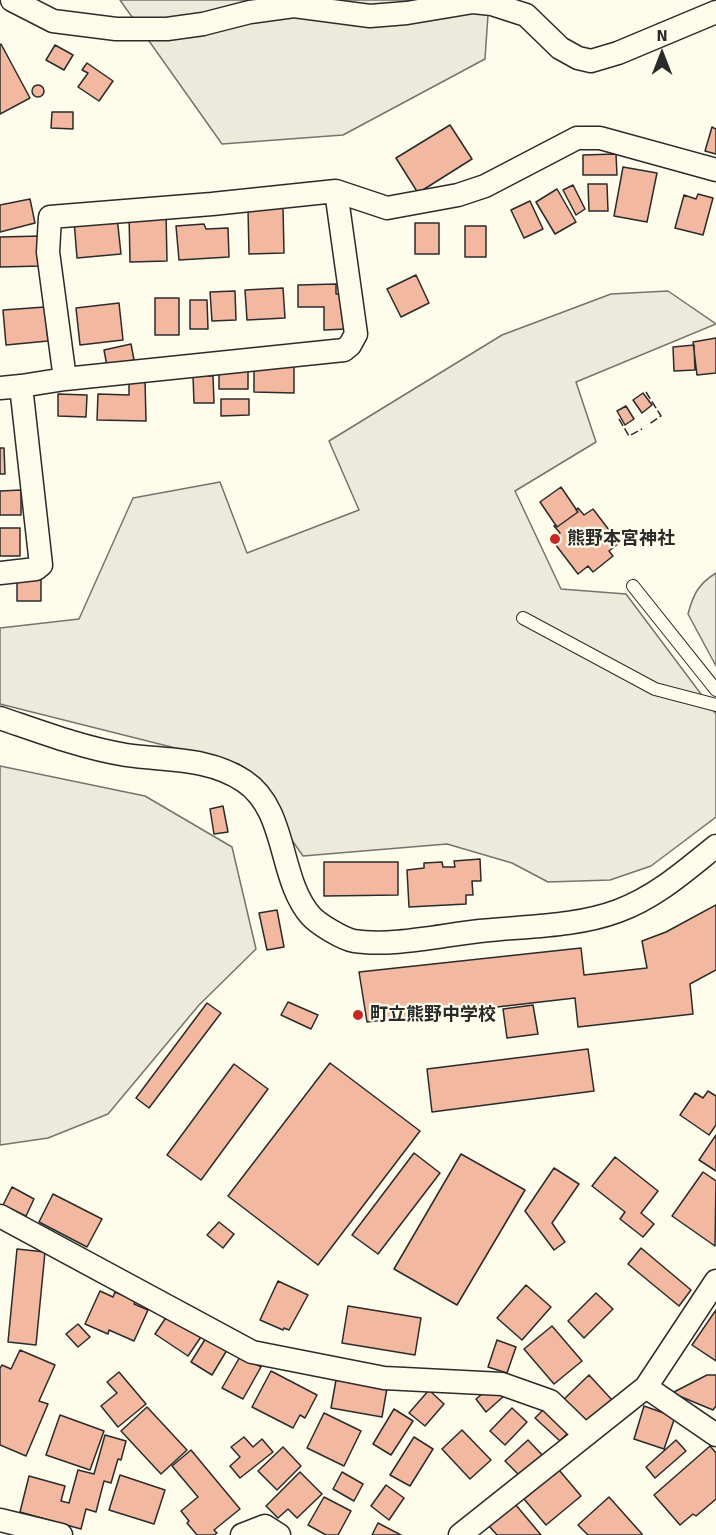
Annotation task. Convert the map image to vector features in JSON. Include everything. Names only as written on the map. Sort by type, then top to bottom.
[{"type":"street","points":[[12,0],[53,21],[116,29],[156,29],[203,24],[250,12],[294,6],[370,16],[407,14],[473,2],[492,4],[526,15],[560,48],[578,58],[591,61],[618,53],[716,12]]},
{"type":"street","points":[[65,379],[48,252],[50,217],[336,191],[387,208],[458,195],[485,186],[577,138],[600,138],[716,170]]},
{"type":"street","points":[[0,573],[36,569],[41,565],[10,387],[65,379],[344,350],[356,334],[336,191]]},
{"type":"street","points":[[0,718],[126,755],[192,761],[217,767],[244,781],[264,798],[298,896],[312,917],[352,941],[383,941],[554,926],[616,912],[650,897],[716,846]]},
{"type":"street","points":[[0,1216],[252,1352],[384,1378],[502,1384],[550,1401],[585,1435]]},
{"type":"street","points":[[460,1535],[646,1386],[716,1281]]},
{"type":"street","points":[[646,1386],[716,1435]]},
{"type":"street","points":[[0,1520],[61,1535]]},
{"type":"street","points":[[242,1535],[265,1526],[279,1535]]},
{"type":"lane","points":[[633,586],[716,690]]},
{"type":"lane","points":[[523,618],[655,689],[716,705]]},
{"type":"shaded area","points":[[120,0],[489,0],[485,59],[343,135],[222,144]]},
{"type":"shaded area","points":[[668,291],[716,324],[576,382],[596,442],[515,491],[561,589],[626,594],[716,714],[716,817],[651,866],[610,880],[548,882],[512,863],[447,844],[303,856],[239,764],[0,704],[0,628],[79,619],[133,498],[220,482],[247,553],[359,510],[329,441],[502,335],[611,294]]},
{"type":"shaded area","points":[[716,573],[716,666],[688,614],[697,590]]},
{"type":"shaded area","points":[[0,766],[145,796],[232,847],[256,949],[199,1005],[108,1114],[48,1138],[0,1145]]},
{"type":"building","points":[[0,45],[30,98],[0,114]]},
{"type":"building","points":[[55,45],[73,55],[64,70],[46,60]]},
{"type":"building","points":[[87,63],[113,81],[99,101],[78,87],[88,73],[82,70]]},
{"type":"building","points":[[38,85],[44,91],[38,97],[32,91]]},
{"type":"building","points":[[52,112],[73,112],[73,129],[51,128]]},
{"type":"building","points":[[450,125],[472,159],[418,193],[396,158]]},
{"type":"building","points":[[712,127],[716,129],[716,154],[705,151]]},
{"type":"building","points":[[616,154],[617,175],[583,175],[583,155]]},
{"type":"building","points":[[623,167],[657,173],[647,222],[614,216]]},
{"type":"building","points":[[588,184],[607,184],[608,211],[589,211]]},
{"type":"building","points":[[573,185],[585,209],[576,215],[563,190]]},
{"type":"building","points":[[557,189],[576,222],[555,234],[536,202]]},
{"type":"building","points":[[698,194],[713,198],[703,235],[675,228],[684,195],[696,199]]},
{"type":"building","points":[[30,199],[35,223],[0,232],[0,205]]},
{"type":"building","points":[[530,201],[543,229],[524,238],[511,210]]},
{"type":"building","points":[[283,208],[284,253],[249,254],[248,209]]},
{"type":"building","points":[[129,213],[166,213],[167,261],[130,262]]},
{"type":"building","points":[[117,217],[121,254],[77,258],[74,221]]},
{"type":"building","points":[[415,223],[439,223],[439,254],[415,254]]},
{"type":"building","points":[[204,224],[206,229],[228,228],[229,257],[179,260],[176,226]]},
{"type":"building","points":[[465,226],[486,226],[486,257],[465,257]]},
{"type":"building","points":[[41,236],[42,266],[0,267],[0,237]]},
{"type":"building","points":[[416,275],[429,303],[401,317],[387,289]]},
{"type":"building","points":[[336,284],[336,294],[346,294],[346,329],[324,330],[324,307],[298,307],[298,285]]},
{"type":"building","points":[[283,288],[285,318],[247,320],[245,290]]},
{"type":"building","points":[[235,291],[236,320],[212,321],[210,292]]},
{"type":"building","points":[[155,298],[179,298],[179,335],[155,335]]},
{"type":"building","points":[[190,300],[207,300],[208,329],[190,329]]},
{"type":"building","points":[[119,303],[123,340],[80,345],[76,308]]},
{"type":"building","points":[[45,307],[48,341],[6,345],[3,310]]},
{"type":"building","points":[[716,338],[716,373],[697,375],[693,342]]},
{"type":"building","points":[[131,344],[134,360],[107,366],[104,350]]},
{"type":"building","points":[[694,345],[695,370],[674,371],[673,347]]},
{"type":"building","points":[[254,362],[294,362],[294,393],[254,392]]},
{"type":"building","points":[[219,367],[248,367],[248,389],[219,389]]},
{"type":"building","points":[[193,376],[213,376],[214,403],[194,403]]},
{"type":"building","points":[[129,379],[145,380],[146,421],[97,420],[98,394],[129,395]]},
{"type":"building","points":[[643,393],[652,405],[642,413],[633,400]]},
{"type":"building","points":[[58,394],[87,395],[86,417],[58,416]]},
{"type":"building","points":[[221,399],[249,399],[249,415],[221,416]]},
{"type":"building","points":[[626,406],[634,419],[625,425],[617,411]]},
{"type":"building","points":[[0,448],[4,448],[5,474],[0,474]]},
{"type":"building","points":[[561,487],[578,512],[557,527],[540,502]]},
{"type":"building","points":[[21,490],[21,515],[0,515],[0,491]]},
{"type":"building","points":[[578,508],[584,515],[593,509],[619,543],[609,551],[613,556],[593,572],[588,566],[578,574],[552,540],[560,533],[554,526],[557,527],[578,512],[576,510]]},
{"type":"building","points":[[0,528],[20,528],[20,556],[0,556]]},
{"type":"building","points":[[17,577],[41,577],[41,601],[17,601]]},
{"type":"building","points":[[223,806],[228,832],[214,834],[210,809]]},
{"type":"building","points":[[480,859],[481,881],[472,881],[473,895],[466,895],[466,904],[409,907],[407,870],[424,868],[424,863],[442,862],[443,867],[455,867],[454,861]]},
{"type":"building","points":[[324,862],[398,862],[398,895],[324,896]]},
{"type":"building","points":[[716,905],[716,970],[690,984],[693,1014],[578,1027],[575,998],[367,1022],[359,972],[581,948],[584,975],[647,968],[642,941],[666,932]]},
{"type":"building","points":[[277,910],[284,947],[267,950],[259,913]]},
{"type":"building","points":[[288,1002],[318,1015],[311,1029],[281,1015]]},
{"type":"building","points":[[207,1003],[221,1013],[149,1108],[136,1098]]},
{"type":"building","points":[[533,1005],[538,1034],[507,1038],[503,1009]]},
{"type":"building","points":[[588,1049],[594,1091],[432,1112],[427,1069]]},
{"type":"building","points":[[330,1063],[420,1131],[318,1265],[228,1196]]},
{"type":"building","points":[[234,1064],[268,1089],[201,1180],[167,1155]]},
{"type":"building","points":[[708,1091],[716,1096],[716,1125],[709,1135],[680,1115],[695,1093],[703,1098]]},
{"type":"building","points":[[716,1135],[716,1171],[699,1160]]},
{"type":"building","points":[[414,1153],[440,1173],[378,1254],[352,1235]]},
{"type":"building","points":[[461,1154],[525,1190],[457,1305],[394,1269]]},
{"type":"building","points":[[615,1157],[658,1191],[641,1213],[654,1224],[643,1237],[620,1219],[625,1212],[592,1186]]},
{"type":"building","points":[[554,1168],[579,1184],[552,1223],[565,1242],[554,1250],[525,1211]]},
{"type":"building","points":[[703,1172],[716,1181],[715,1246],[672,1216]]},
{"type":"building","points":[[12,1187],[34,1199],[26,1216],[3,1205]]},
{"type":"building","points":[[53,1194],[102,1219],[87,1247],[39,1222]]},
{"type":"building","points":[[219,1222],[234,1234],[223,1248],[207,1235]]},
{"type":"building","points":[[641,1248],[691,1290],[679,1306],[628,1264]]},
{"type":"building","points":[[17,1249],[45,1252],[36,1345],[8,1342]]},
{"type":"building","points":[[278,1281],[308,1295],[289,1330],[284,1328],[283,1330],[260,1320]]},
{"type":"building","points":[[526,1285],[551,1307],[522,1340],[497,1318]]},
{"type":"building","points":[[100,1291],[113,1297],[115,1292],[136,1301],[134,1304],[148,1310],[134,1341],[109,1330],[108,1334],[85,1324]]},
{"type":"building","points":[[596,1293],[613,1309],[584,1338],[568,1321]]},
{"type":"building","points":[[348,1306],[421,1318],[415,1355],[342,1343]]},
{"type":"building","points":[[171,1310],[205,1331],[188,1356],[155,1334]]},
{"type":"building","points":[[716,1310],[716,1361],[692,1345]]},
{"type":"building","points":[[78,1324],[90,1337],[78,1347],[66,1334]]},
{"type":"building","points":[[552,1326],[582,1361],[554,1384],[524,1349]]},
{"type":"building","points":[[209,1333],[230,1345],[212,1375],[191,1362]]},
{"type":"building","points":[[497,1340],[516,1347],[507,1373],[488,1367]]},
{"type":"building","points":[[20,1350],[55,1365],[39,1401],[48,1404],[26,1456],[0,1445],[0,1368],[2,1365],[11,1369]]},
{"type":"building","points":[[241,1355],[261,1367],[243,1399],[222,1388]]},
{"type":"building","points":[[271,1371],[317,1395],[305,1418],[300,1415],[293,1428],[252,1407]]},
{"type":"building","points":[[119,1372],[146,1404],[118,1427],[101,1406],[117,1393],[107,1382]]},
{"type":"building","points":[[589,1375],[612,1400],[585,1425],[562,1401]]},
{"type":"building","points":[[707,1375],[716,1375],[716,1406],[713,1410],[672,1393]]},
{"type":"building","points":[[336,1380],[387,1388],[382,1417],[331,1408]]},
{"type":"building","points":[[494,1384],[504,1396],[486,1412],[476,1399]]},
{"type":"building","points":[[429,1390],[444,1404],[425,1426],[409,1413]]},
{"type":"building","points":[[547,1406],[572,1429],[560,1441],[535,1418]]},
{"type":"building","points":[[644,1406],[675,1417],[664,1449],[634,1439]]},
{"type":"building","points":[[147,1407],[187,1450],[161,1474],[121,1431]]},
{"type":"building","points":[[512,1408],[527,1422],[505,1445],[490,1431]]},
{"type":"building","points":[[394,1409],[413,1421],[391,1455],[373,1444]]},
{"type":"building","points":[[324,1413],[361,1431],[344,1466],[307,1448]]},
{"type":"building","points":[[60,1415],[104,1431],[90,1470],[46,1455]]},
{"type":"building","points":[[462,1430],[491,1460],[470,1479],[442,1449]]},
{"type":"building","points":[[105,1435],[126,1441],[111,1483],[104,1481],[96,1512],[86,1509],[81,1529],[20,1512],[29,1476],[65,1486],[61,1501],[69,1503],[78,1470],[94,1474]]},
{"type":"building","points":[[244,1437],[253,1447],[262,1439],[273,1452],[240,1478],[230,1466],[240,1457],[231,1447]]},
{"type":"building","points":[[414,1437],[433,1449],[410,1486],[390,1475]]},
{"type":"building","points":[[528,1440],[545,1458],[523,1479],[505,1461]]},
{"type":"building","points":[[676,1440],[686,1451],[655,1478],[646,1467]]},
{"type":"building","points":[[710,1446],[716,1453],[716,1499],[696,1516],[693,1514],[680,1525],[654,1495]]},
{"type":"building","points":[[283,1447],[301,1466],[277,1490],[258,1471]]},
{"type":"building","points":[[191,1450],[240,1509],[214,1530],[217,1533],[214,1535],[197,1535],[181,1511],[198,1497],[172,1466]]},
{"type":"building","points":[[559,1470],[581,1496],[546,1525],[524,1499]]},
{"type":"building","points":[[300,1472],[322,1494],[297,1518],[288,1509],[278,1518],[266,1506]]},
{"type":"building","points":[[342,1472],[363,1484],[354,1501],[333,1489]]},
{"type":"building","points":[[120,1475],[165,1490],[154,1524],[109,1510]]},
{"type":"building","points":[[386,1485],[404,1498],[389,1520],[371,1506]]},
{"type":"building","points":[[324,1497],[351,1511],[338,1535],[326,1535],[308,1525]]},
{"type":"building","points":[[609,1497],[642,1535],[588,1535],[578,1525]]},
{"type":"building","points":[[515,1504],[541,1535],[497,1535],[489,1526]]},
{"type":"building","points":[[378,1523],[401,1535],[372,1535]]},
{"type":"fence","points":[[646,392],[661,416],[648,425]]},
{"type":"fence","points":[[619,419],[629,436],[642,429]]},
{"type":"place","name":"熊野本宮神社","points":[[555,539]]},
{"type":"place","name":"町立熊野中学校","points":[[358,1015]]}]
